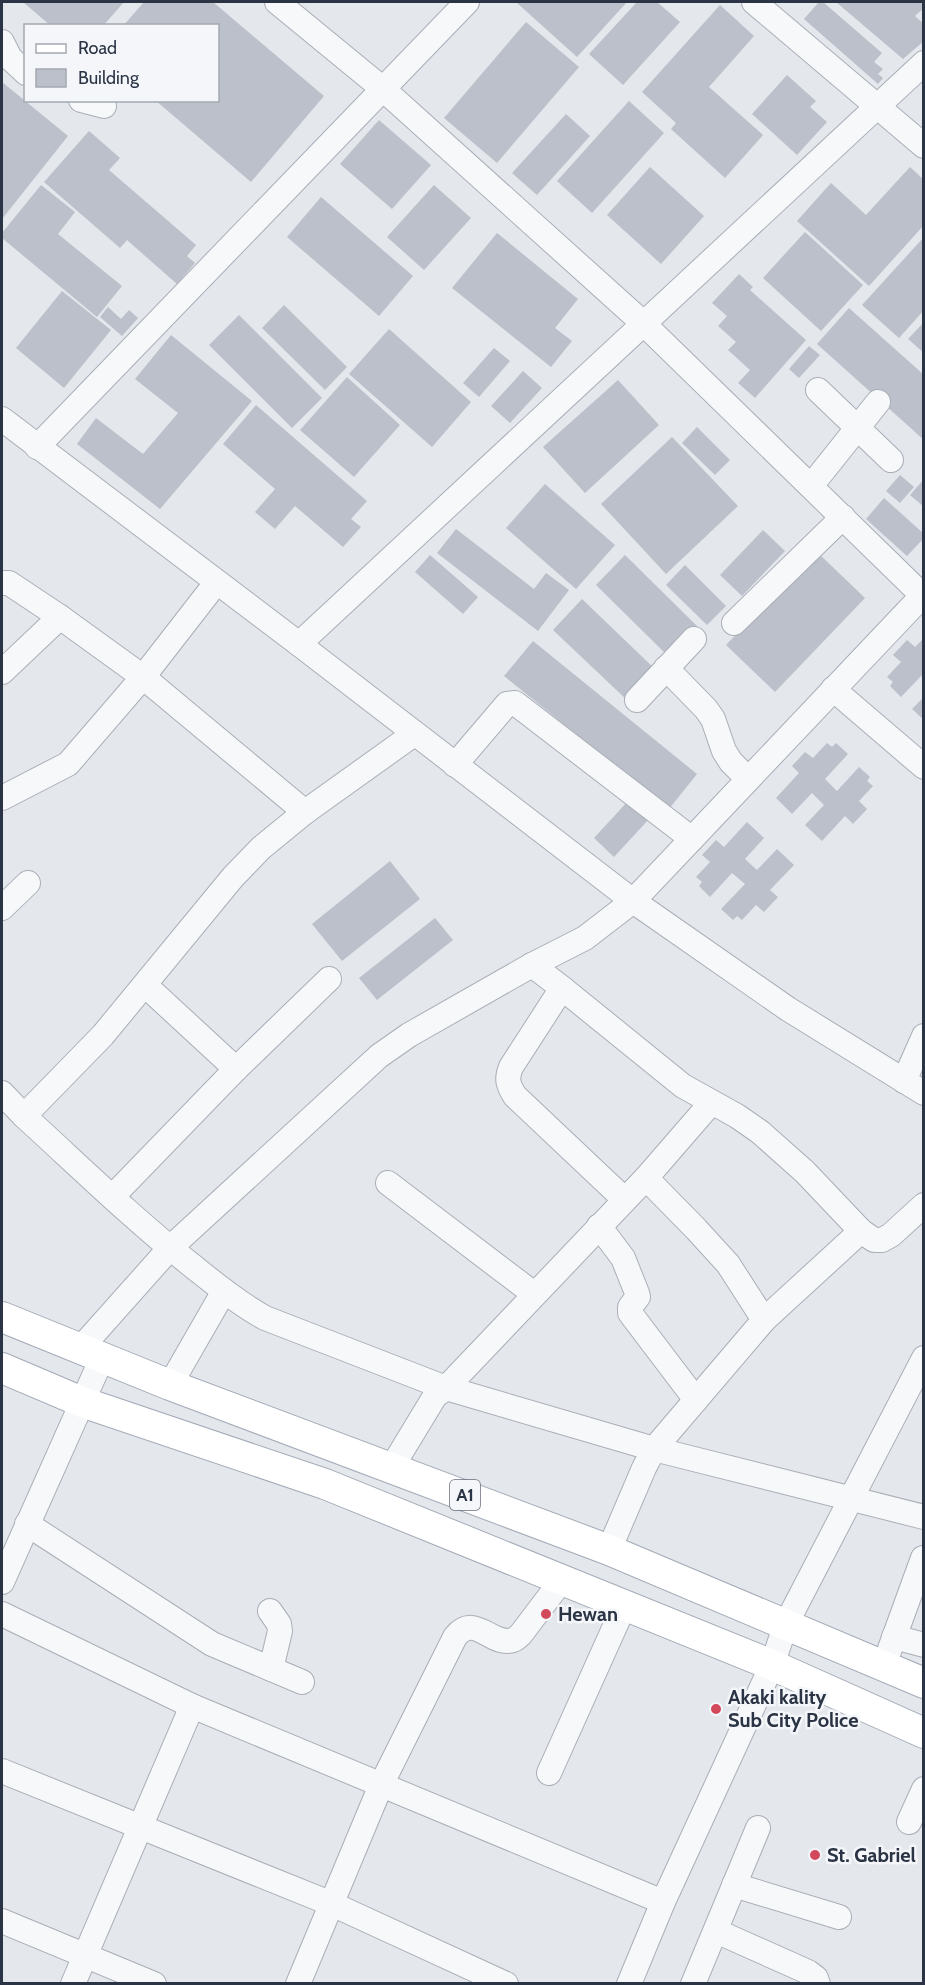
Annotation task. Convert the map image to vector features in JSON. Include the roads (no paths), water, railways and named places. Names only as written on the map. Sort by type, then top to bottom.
[{"type":"main road","name":"A1","points":[[2,1317],[170,1385],[609,1550],[786,1624],[882,1668],[924,1683]]},
{"type":"main road","name":"A1","points":[[2,1368],[82,1401],[325,1484],[772,1665],[924,1733]]},
{"type":"street","points":[[2,1582],[82,1401],[91,1353],[170,1248],[395,1044],[532,965],[585,938],[633,901],[923,594],[643,322],[383,89],[277,2]]},
{"type":"street","points":[[37,447],[467,2]]},
{"type":"street","points":[[754,2],[924,146]]},
{"type":"street","points":[[2,42],[10,58],[24,71]]},
{"type":"street","points":[[299,644],[924,63]]},
{"type":"street","points":[[818,390],[891,460]]},
{"type":"street","points":[[811,486],[878,402]]},
{"type":"street","points":[[2,420],[299,644],[633,901],[770,997],[914,1087],[924,1036]]},
{"type":"street","points":[[734,623],[843,518]]},
{"type":"street","points":[[2,798],[68,764],[143,677],[216,583]]},
{"type":"street","points":[[4,586],[60,617],[143,677],[306,812]]},
{"type":"street","points":[[2,672],[60,617]]},
{"type":"street","points":[[637,700],[694,639]]},
{"type":"street","points":[[666,668],[706,709],[713,719],[724,751],[731,762],[748,779]]},
{"type":"street","points":[[833,689],[924,767]]},
{"type":"street","points":[[455,765],[507,704],[515,703],[692,839]]},
{"type":"street","points":[[24,1116],[103,1035],[233,876],[261,848],[306,812],[414,734]]},
{"type":"street","points":[[2,908],[28,883]]},
{"type":"street","points":[[532,965],[683,1086],[760,1132],[805,1172],[861,1231],[874,1240],[882,1240],[891,1235],[924,1205]]},
{"type":"street","points":[[112,1197],[236,1069],[329,980]]},
{"type":"street","points":[[145,985],[236,1069]]},
{"type":"street","points":[[562,988],[511,1067],[507,1076],[509,1086],[515,1096],[624,1199]]},
{"type":"street","points":[[2,1093],[24,1116],[170,1248],[224,1292],[265,1318],[446,1388],[654,1449],[924,1517]]},
{"type":"street","points":[[392,1467],[435,1396],[446,1388],[646,1178],[711,1103]]},
{"type":"street","points":[[646,1178],[728,1264],[764,1320]]},
{"type":"street","points":[[388,1183],[534,1293]]},
{"type":"street","points":[[599,1226],[626,1264],[637,1293],[638,1297],[630,1307],[630,1313],[696,1400]]},
{"type":"street","points":[[609,1550],[654,1449],[764,1320],[861,1231]]},
{"type":"street","points":[[170,1385],[224,1292]]},
{"type":"street","points":[[629,1983],[663,1902],[772,1665],[786,1624],[924,1358]]},
{"type":"street","points":[[27,1524],[212,1644],[302,1682]]},
{"type":"street","points":[[882,1668],[923,1558]]},
{"type":"street","points":[[298,1983],[381,1785],[455,1637],[461,1629],[469,1627],[505,1640],[513,1640],[522,1634],[562,1580]]},
{"type":"street","points":[[549,1773],[625,1604]]},
{"type":"street","points":[[270,1611],[279,1624],[280,1631],[271,1669]]},
{"type":"street","points":[[2,1614],[192,1706],[663,1902]]},
{"type":"street","points":[[894,1637],[924,1645]]},
{"type":"street","points":[[73,1983],[192,1706]]},
{"type":"street","points":[[2,1771],[332,1904],[506,1983]]},
{"type":"street","points":[[909,1822],[924,1790]]},
{"type":"street","points":[[693,1983],[758,1828]]},
{"type":"street","points":[[734,1885],[839,1917]]},
{"type":"street","points":[[2,1921],[154,1983]]},
{"type":"street","points":[[716,1931],[808,1972],[816,1978],[818,1983]]},
{"type":"place","name":"Hewan","points":[[546,1614]]},
{"type":"place","name":"Akaki kality Sub City Police","points":[[716,1709]]},
{"type":"place","name":"St. Gabriel","points":[[815,1855]]}]
